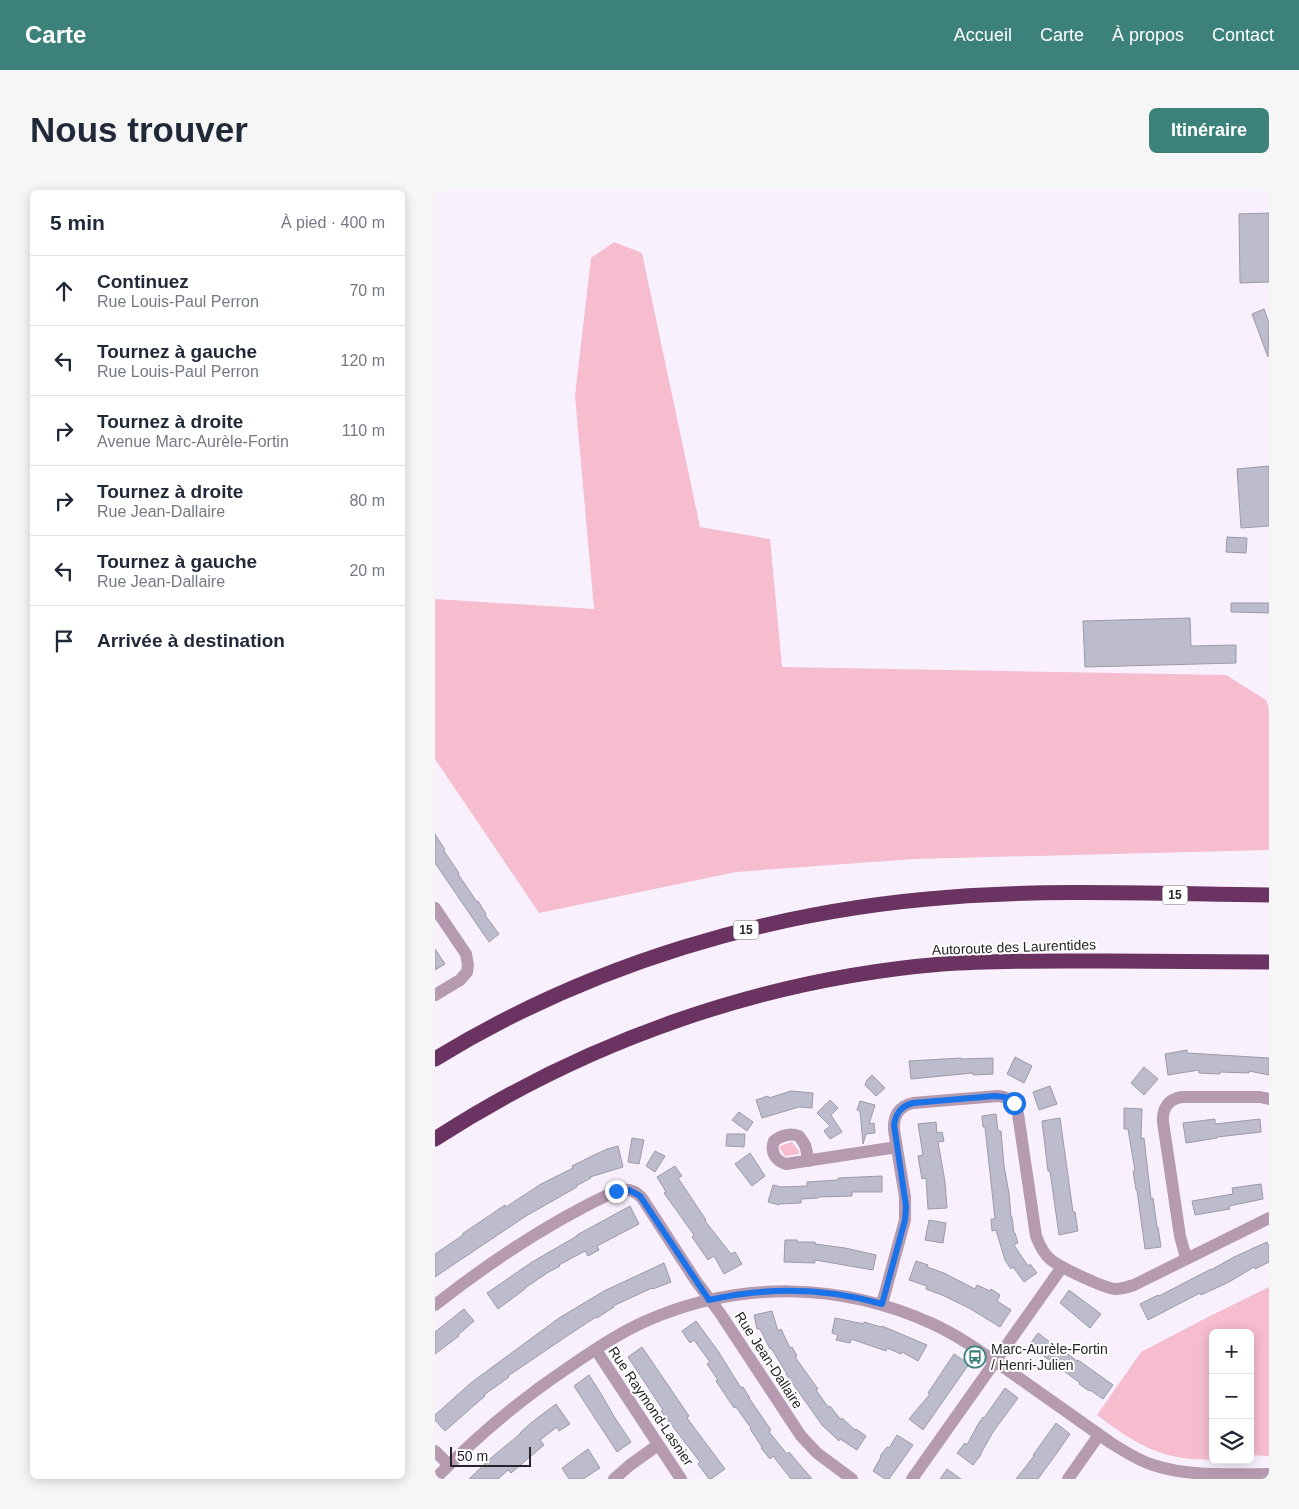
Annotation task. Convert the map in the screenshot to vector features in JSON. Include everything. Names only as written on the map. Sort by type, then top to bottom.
[{"type":"highway","name":"15","points":[[435,1059],[521,1012],[608,974],[697,944],[805,917],[885,903],[988,895],[1269,896]]},
{"type":"highway","name":"Autoroute des Laurentides","points":[[435,1139],[517,1091],[604,1049],[648,1031],[701,1013],[805,986],[908,968],[980,962],[1057,960],[1269,962]]},
{"type":"street","points":[[435,908],[466,954],[468,961],[468,969],[465,975],[435,995]]},
{"type":"street","points":[[882,1304],[905,1220],[906,1206],[894,1121],[899,1111],[913,1103],[1002,1096],[1014,1103],[1018,1114],[1038,1241],[1047,1255],[1062,1267],[1106,1287],[1118,1289],[1134,1285],[1269,1218]]},
{"type":"street","points":[[1186,1258],[1180,1236],[1163,1122],[1166,1106],[1171,1101],[1182,1097],[1260,1097],[1269,1099]]},
{"type":"street","points":[[809,1160],[897,1147]]},
{"type":"street","name":"Rue Jean-Dallaire","points":[[435,1305],[527,1240],[611,1193],[623,1189],[634,1192],[642,1198],[801,1436],[817,1453],[852,1479]]},
{"type":"street","points":[[912,1479],[1062,1267]]},
{"type":"street","points":[[435,1479],[479,1437],[519,1403],[558,1374],[626,1331],[678,1309],[709,1300],[756,1292],[800,1291],[844,1296],[882,1304],[908,1313],[953,1334],[975,1346],[1099,1435],[1127,1453],[1155,1466],[1190,1473],[1231,1476],[1269,1474]]},
{"type":"street","name":"Rue Raymond-Lasnier","points":[[596,1350],[681,1479]]},
{"type":"street","points":[[1068,1479],[1099,1435]]},
{"type":"street","points":[[614,1479],[658,1445]]},
{"type":"street","points":[[435,1451],[449,1465]]},
{"type":"shaded area","points":[[614,242],[642,253],[700,527],[770,539],[782,667],[1226,675],[1266,700],[1269,709],[1269,850],[914,859],[736,872],[539,913],[435,759],[435,599],[594,609],[575,396],[591,258]]},
{"type":"shaded area","points":[[792,1142],[799,1151],[799,1154],[785,1156],[780,1146]]},
{"type":"shaded area","points":[[1269,1287],[1269,1456],[1254,1455],[1254,1329],[1209,1329],[1209,1460],[1181,1458],[1155,1451],[1125,1435],[1097,1415],[1141,1352]]},
{"type":"building","points":[[1269,213],[1269,282],[1240,283],[1239,214]]},
{"type":"building","points":[[1264,309],[1269,323],[1268,357],[1252,314]]},
{"type":"building","points":[[1269,466],[1269,526],[1241,528],[1237,469]]},
{"type":"building","points":[[1227,537],[1247,538],[1246,553],[1226,552]]},
{"type":"building","points":[[1231,603],[1269,603],[1269,613],[1231,612]]},
{"type":"building","points":[[1190,618],[1191,646],[1236,645],[1236,663],[1085,667],[1083,621]]},
{"type":"building","points":[[435,834],[458,874],[499,934],[489,942],[435,863]]},
{"type":"building","points":[[435,949],[445,964],[435,970]]},
{"type":"building","points":[[1187,1050],[1187,1053],[1269,1058],[1269,1075],[1249,1071],[1249,1073],[1199,1073],[1199,1070],[1168,1075],[1165,1054]]},
{"type":"building","points":[[1015,1057],[1032,1066],[1024,1083],[1007,1074]]},
{"type":"building","points":[[993,1058],[993,1074],[973,1075],[973,1073],[911,1079],[909,1061]]},
{"type":"building","points":[[1144,1067],[1158,1079],[1144,1095],[1131,1083]]},
{"type":"building","points":[[872,1075],[885,1088],[876,1096],[865,1085]]},
{"type":"building","points":[[1050,1086],[1057,1104],[1039,1110],[1033,1092]]},
{"type":"building","points":[[791,1091],[813,1093],[812,1108],[799,1107],[762,1118],[756,1100]]},
{"type":"building","points":[[830,1100],[838,1108],[831,1115],[842,1132],[830,1139],[824,1131],[830,1126],[817,1113]]},
{"type":"building","points":[[860,1101],[875,1105],[869,1124],[874,1123],[875,1133],[866,1134],[863,1144],[860,1111],[857,1110]]},
{"type":"building","points":[[1124,1108],[1142,1109],[1141,1139],[1144,1138],[1151,1199],[1153,1198],[1161,1247],[1145,1249],[1128,1129],[1124,1129]]},
{"type":"building","points":[[739,1112],[753,1122],[747,1131],[732,1120]]},
{"type":"building","points":[[996,1114],[998,1131],[1001,1131],[1011,1217],[1018,1243],[1014,1245],[1028,1266],[1030,1264],[1037,1273],[1024,1282],[1005,1260],[996,1230],[992,1231],[991,1219],[995,1219],[985,1127],[983,1127],[982,1116]]},
{"type":"building","points":[[1060,1118],[1073,1212],[1075,1212],[1078,1231],[1059,1235],[1042,1121]]},
{"type":"building","points":[[1215,1119],[1215,1124],[1260,1119],[1261,1132],[1186,1143],[1183,1123]]},
{"type":"building","points":[[936,1122],[937,1133],[942,1132],[944,1141],[938,1142],[945,1182],[947,1208],[928,1209],[926,1178],[922,1179],[918,1156],[923,1155],[918,1124]]},
{"type":"building","points":[[727,1134],[745,1134],[744,1147],[726,1146]]},
{"type":"building","points":[[632,1138],[644,1140],[639,1164],[628,1162]]},
{"type":"building","points":[[618,1146],[623,1167],[590,1177],[577,1187],[526,1216],[435,1277],[435,1254],[462,1234],[505,1205],[506,1207],[541,1184],[573,1168],[572,1166],[607,1149]]},
{"type":"building","points":[[655,1151],[665,1156],[655,1172],[646,1166]]},
{"type":"building","points":[[750,1153],[765,1176],[752,1186],[735,1164]]},
{"type":"building","points":[[675,1166],[682,1176],[678,1178],[705,1221],[731,1254],[735,1252],[742,1264],[724,1274],[714,1256],[708,1260],[692,1237],[694,1235],[664,1193],[666,1192],[657,1177]]},
{"type":"building","points":[[882,1176],[882,1192],[852,1192],[852,1196],[801,1199],[801,1203],[779,1205],[768,1202],[773,1185],[781,1187],[807,1186],[807,1182],[838,1180],[838,1178]]},
{"type":"building","points":[[1261,1184],[1263,1199],[1229,1206],[1230,1209],[1195,1215],[1192,1201],[1233,1194],[1232,1188]]},
{"type":"building","points":[[630,1206],[639,1224],[597,1246],[599,1250],[588,1256],[585,1251],[559,1265],[498,1309],[487,1293],[532,1262]]},
{"type":"building","points":[[929,1220],[946,1223],[943,1243],[925,1240]]},
{"type":"building","points":[[785,1240],[815,1242],[815,1244],[876,1255],[873,1270],[815,1260],[815,1263],[784,1262]]},
{"type":"building","points":[[1267,1242],[1269,1262],[1255,1269],[1254,1267],[1229,1282],[1201,1295],[1200,1293],[1148,1320],[1140,1304]]},
{"type":"building","points":[[916,1261],[928,1265],[927,1267],[944,1273],[975,1289],[977,1285],[990,1291],[991,1289],[1000,1295],[997,1301],[1011,1310],[1000,1327],[969,1308],[926,1289],[927,1286],[909,1280]]},
{"type":"building","points":[[664,1263],[671,1282],[652,1288],[613,1306],[570,1334],[508,1376],[445,1431],[435,1420],[435,1415],[472,1382],[559,1318],[604,1291]]},
{"type":"building","points":[[1069,1290],[1101,1314],[1090,1328],[1060,1303]]},
{"type":"building","points":[[464,1309],[474,1321],[459,1336],[435,1354],[435,1332]]},
{"type":"building","points":[[772,1311],[778,1331],[781,1329],[790,1348],[792,1347],[797,1356],[795,1357],[818,1389],[816,1390],[828,1407],[830,1406],[841,1420],[842,1418],[855,1430],[866,1436],[857,1450],[840,1439],[839,1441],[822,1425],[786,1374],[760,1329],[757,1329],[754,1315]]},
{"type":"building","points":[[835,1318],[882,1326],[927,1345],[918,1361],[902,1352],[901,1354],[887,1348],[886,1351],[851,1339],[850,1343],[836,1340],[838,1335],[832,1333]]},
{"type":"building","points":[[696,1321],[718,1351],[741,1388],[743,1387],[771,1430],[769,1432],[787,1454],[789,1452],[812,1479],[791,1479],[773,1456],[770,1459],[761,1448],[751,1428],[736,1407],[734,1408],[716,1381],[718,1380],[707,1364],[710,1362],[694,1340],[690,1343],[682,1331]]},
{"type":"building","points":[[1038,1333],[1113,1385],[1103,1399],[1079,1384],[1038,1352],[1036,1354],[1027,1348]]},
{"type":"building","points":[[642,1347],[689,1416],[687,1418],[725,1469],[711,1479],[709,1479],[698,1464],[700,1462],[661,1411],[663,1410],[628,1357]]},
{"type":"building","points":[[954,1354],[969,1364],[923,1430],[909,1419],[930,1394],[928,1393]]},
{"type":"building","points":[[589,1375],[631,1442],[617,1452],[574,1386]]},
{"type":"building","points":[[1005,1388],[1018,1398],[993,1432],[981,1455],[973,1465],[957,1453],[965,1443],[967,1445],[983,1417]]},
{"type":"building","points":[[556,1404],[570,1424],[559,1431],[557,1427],[540,1440],[544,1445],[511,1473],[508,1470],[498,1479],[469,1479],[532,1422]]},
{"type":"building","points":[[1056,1423],[1070,1434],[1059,1450],[1038,1479],[1016,1479],[1034,1456]]},
{"type":"building","points":[[897,1435],[913,1445],[889,1479],[885,1479],[873,1471],[880,1456],[887,1447],[889,1448]]},
{"type":"building","points":[[588,1449],[600,1468],[583,1479],[569,1479],[562,1468]]},
{"type":"building","points":[[947,1469],[961,1479],[940,1479]]},
{"type":"place","name":"Marc-Aurèle-Fortin / Henri-Julien","points":[[975,1357]]},
{"type":"route","points":[[616,1191],[629,1190],[637,1193],[642,1198],[709,1300],[756,1292],[800,1291],[827,1293],[882,1304],[905,1220],[906,1206],[894,1130],[895,1118],[899,1111],[901,1108],[913,1103],[994,1096],[1005,1097],[1014,1103]]}]
